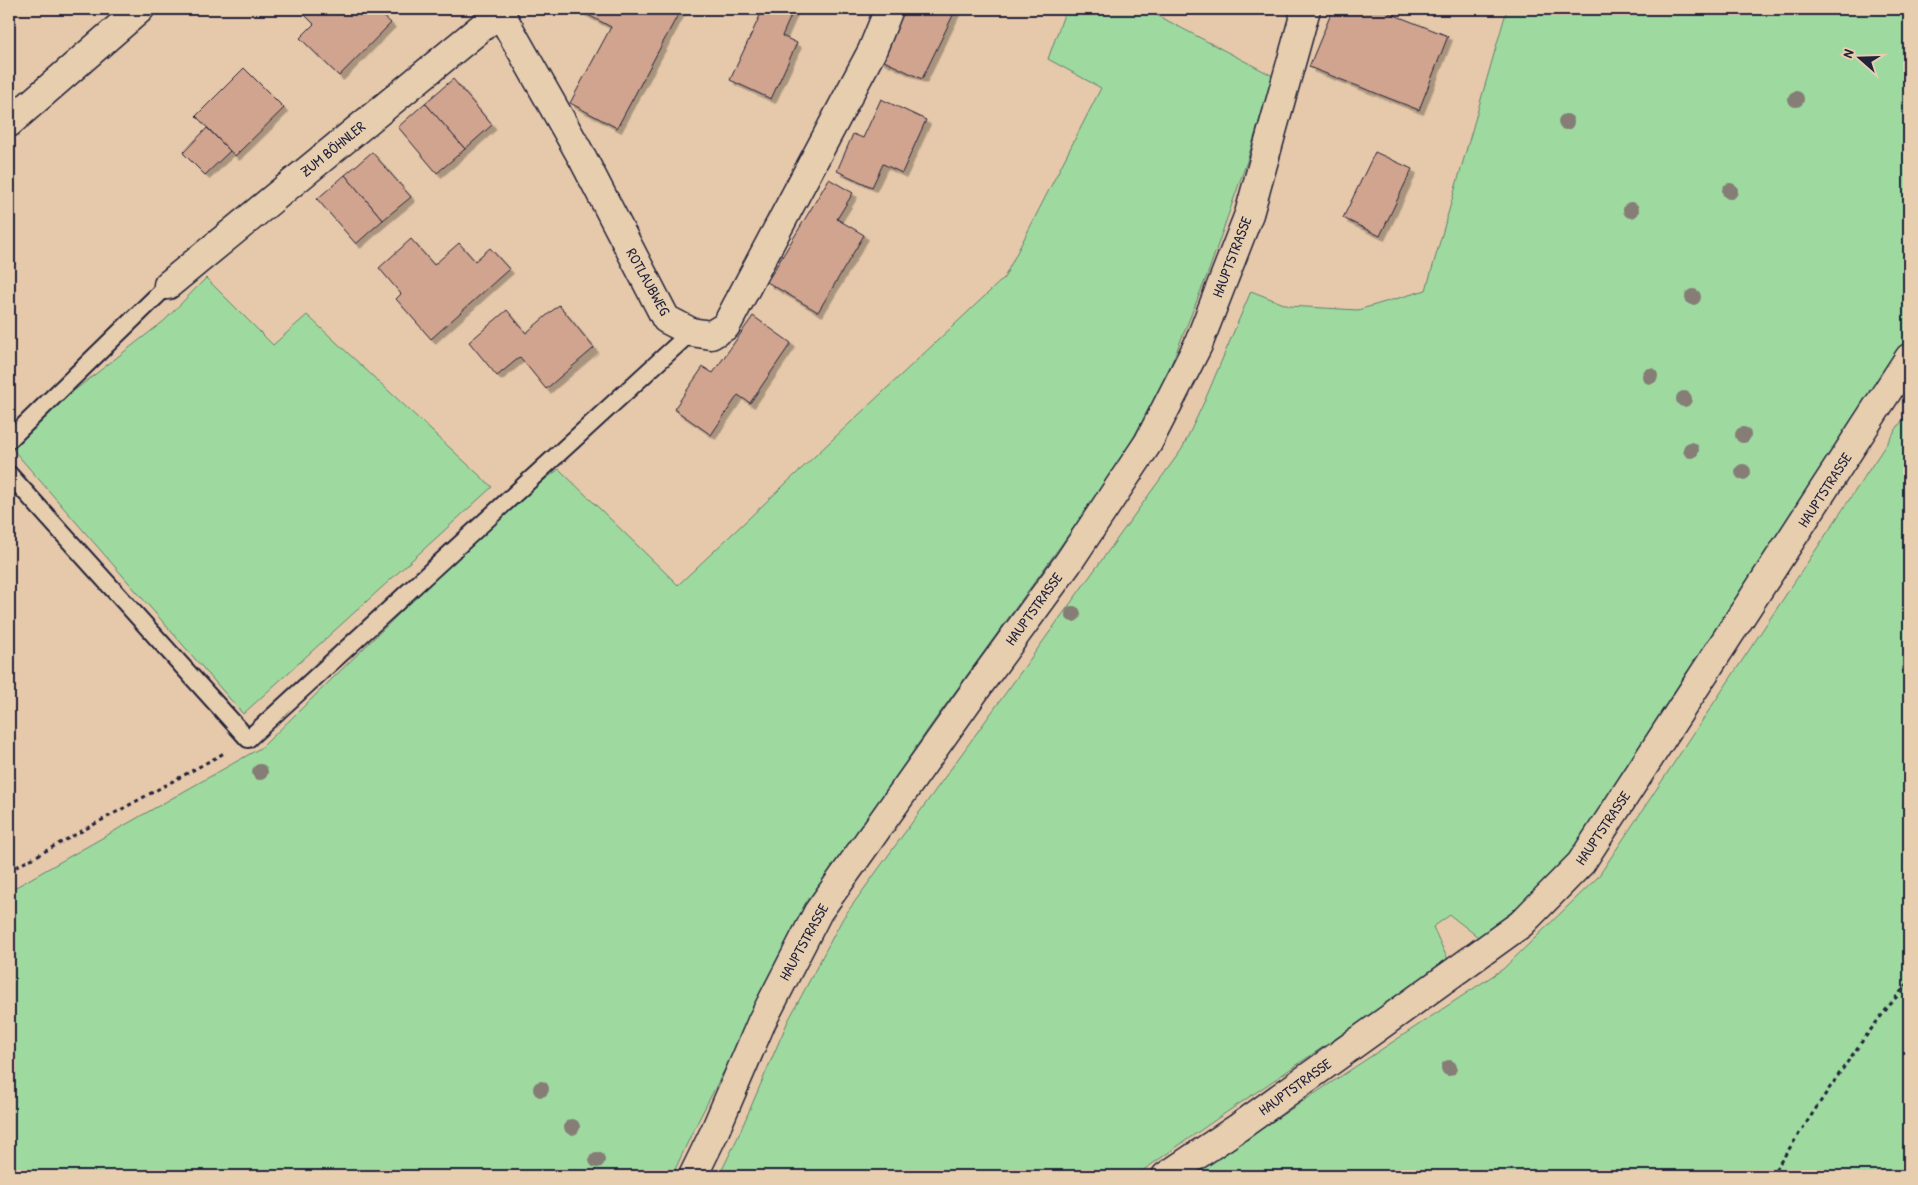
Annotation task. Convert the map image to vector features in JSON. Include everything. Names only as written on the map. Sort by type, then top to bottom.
[{"type":"street","points":[[9,123],[140,9]]},
{"type":"street","name":"ROTLAUBWEG","points":[[498,11],[583,158],[666,319],[691,332],[711,334],[726,326],[872,51],[889,9]]},
{"type":"street","name":"HAUPTSTRASSE","points":[[693,1176],[714,1133],[762,1021],[818,912],[978,685],[1068,562],[1148,442],[1198,345],[1249,214],[1306,9]]},
{"type":"street","name":"ZUM BÖHNLER","points":[[168,285],[498,11]]},
{"type":"street","name":"HAUPTSTRASSE","points":[[1166,1176],[1240,1127],[1521,924],[1581,863],[1909,358]]},
{"type":"lane","points":[[9,440],[168,285]]},
{"type":"lane","points":[[9,474],[248,739],[691,332]]},
{"type":"path","points":[[9,872],[248,739]]},
{"type":"path","points":[[1771,1176],[1841,1072],[1894,999],[1909,982]]},
{"type":"green space","points":[[1066,9],[1145,9],[1273,76],[1247,161],[1208,273],[1162,387],[1116,469],[929,728],[795,925],[672,1176],[9,1176],[9,891],[262,747],[511,505],[559,469],[678,585],[1004,278],[1101,88],[1048,59]]},
{"type":"green space","points":[[1507,9],[1909,9],[1909,343],[1676,689],[1564,864],[1508,915],[1478,937],[1450,915],[1433,927],[1449,962],[1135,1176],[719,1176],[788,1021],[843,918],[1182,449],[1251,291],[1289,306],[1358,310],[1426,290]]},
{"type":"green space","points":[[206,278],[273,345],[307,315],[492,487],[243,714],[9,445],[9,441],[164,321]]},
{"type":"green space","points":[[1909,410],[1909,1176],[1192,1176],[1503,969],[1598,877]]},
{"type":"building","points":[[304,9],[382,9],[379,12],[391,23],[339,76],[300,38],[314,24],[301,11]]},
{"type":"building","points":[[577,9],[681,9],[617,128],[570,103],[611,27]]},
{"type":"building","points":[[763,9],[794,9],[782,36],[797,43],[771,99],[730,80]]},
{"type":"building","points":[[901,9],[956,9],[922,79],[878,58]]},
{"type":"building","points":[[1333,9],[1391,9],[1389,13],[1448,36],[1419,110],[1309,67]]},
{"type":"building","points":[[244,68],[284,108],[235,156],[196,116]]},
{"type":"building","points":[[453,79],[492,125],[465,149],[425,103]]},
{"type":"building","points":[[881,99],[926,120],[902,173],[883,164],[872,187],[837,171],[853,134],[863,138]]},
{"type":"building","points":[[425,103],[465,149],[437,173],[398,127]]},
{"type":"building","points":[[207,128],[230,151],[205,175],[183,153]]},
{"type":"building","points":[[372,152],[411,197],[383,220],[345,175]]},
{"type":"building","points":[[1375,152],[1412,169],[1380,236],[1343,218]]},
{"type":"building","points":[[345,175],[383,220],[356,244],[317,199]]},
{"type":"building","points":[[829,179],[853,193],[837,219],[864,235],[818,312],[767,282]]},
{"type":"building","points":[[411,239],[434,265],[459,243],[475,261],[490,248],[509,269],[431,339],[396,299],[401,294],[379,268]]},
{"type":"building","points":[[559,305],[594,348],[546,389],[520,357],[497,376],[469,342],[507,310],[526,333]]},
{"type":"building","points":[[753,316],[791,343],[750,403],[738,395],[711,435],[674,409],[703,367],[713,373]]}]
